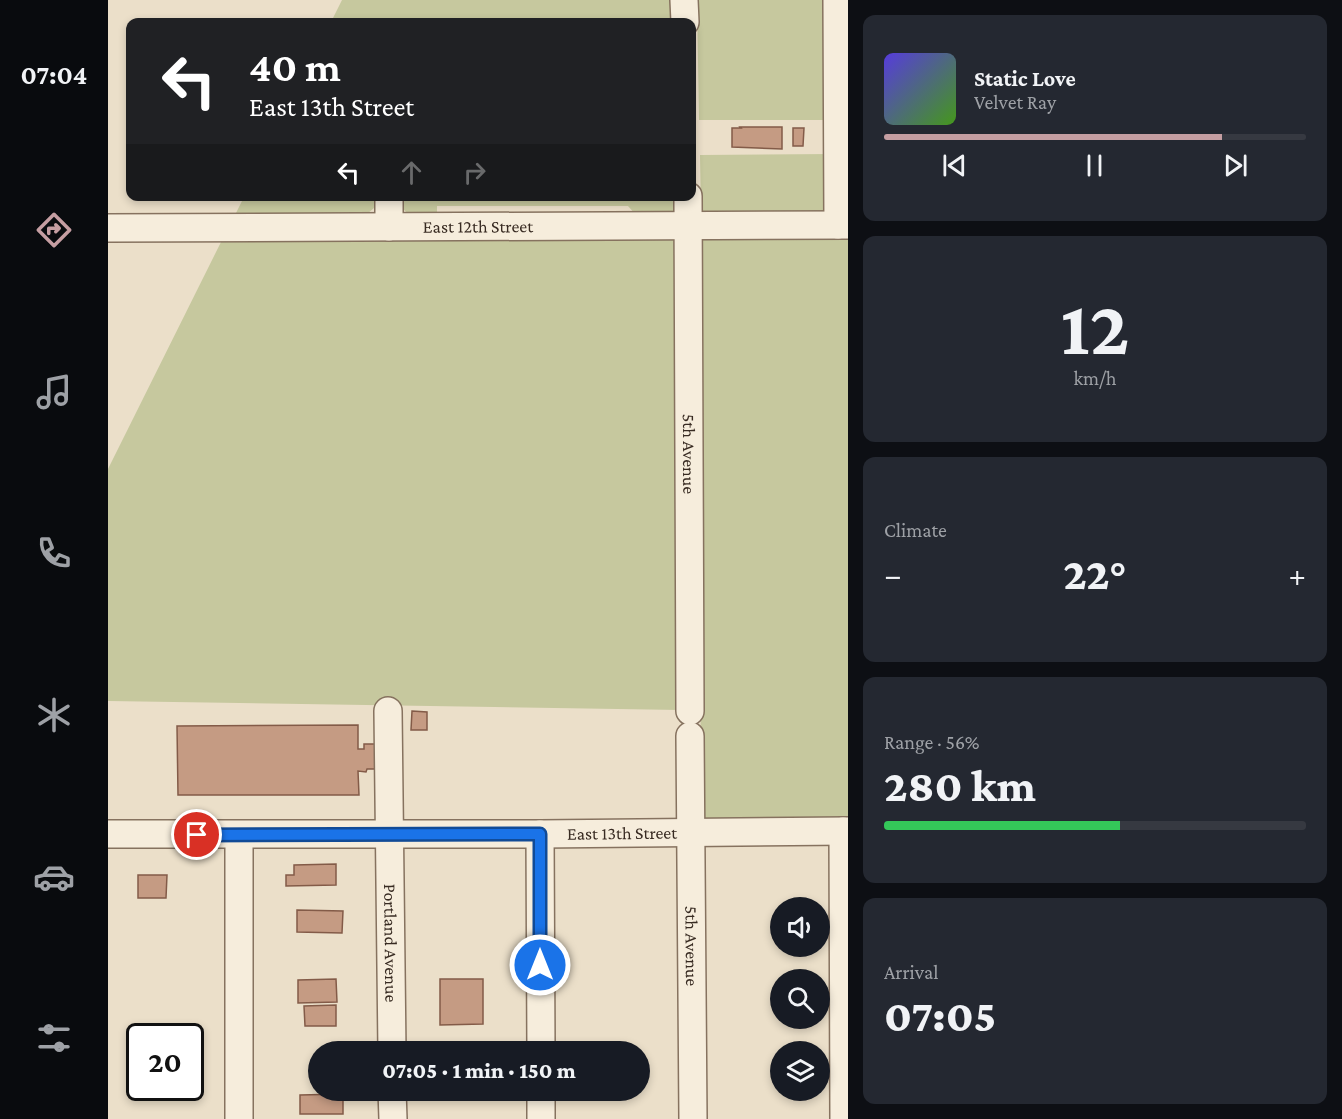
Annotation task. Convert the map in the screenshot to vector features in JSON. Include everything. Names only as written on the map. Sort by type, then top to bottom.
[{"type":"street","points":[[684,0],[685,18]]},
{"type":"street","points":[[837,0],[843,225]]},
{"type":"street","points":[[389,201],[389,227]]},
{"type":"street","name":"5th Avenue","points":[[688,201],[693,1119]]},
{"type":"street","name":"East 12th Street","points":[[108,228],[843,225]]},
{"type":"street","name":"Portland Avenue","points":[[388,711],[392,1041]]},
{"type":"street","points":[[844,1119],[846,831]]},
{"type":"street","name":"East 13th Street","points":[[108,834],[389,835],[846,831]]},
{"type":"street","points":[[540,834],[541,1041]]},
{"type":"street","points":[[239,835],[239,1119]]},
{"type":"street","points":[[392,1101],[393,1119]]},
{"type":"street","points":[[541,1101],[541,1119]]},
{"type":"green space","points":[[342,0],[676,0],[676,18],[333,18]]},
{"type":"green space","points":[[697,0],[830,0],[831,120],[699,120]]},
{"type":"green space","points":[[833,154],[833,213],[703,213],[701,211],[700,155]]},
{"type":"green space","points":[[242,201],[376,201],[374,208],[367,214],[235,215]]},
{"type":"green space","points":[[400,201],[677,201],[676,211],[673,213],[636,215],[628,206],[437,206],[437,215],[412,215],[404,210]]},
{"type":"green space","points":[[848,235],[848,820],[709,820],[702,816],[700,688],[700,241],[702,238]]},
{"type":"green space","points":[[224,236],[676,236],[680,710],[108,701],[108,469]]},
{"type":"building","points":[[782,127],[782,149],[732,147],[732,128]]},
{"type":"building","points":[[793,128],[804,128],[803,146],[793,146]]},
{"type":"building","points":[[412,711],[427,712],[427,730],[411,730]]},
{"type":"building","points":[[358,725],[358,749],[364,749],[364,744],[375,744],[376,769],[367,769],[366,772],[358,771],[359,795],[178,795],[177,726]]},
{"type":"building","points":[[336,864],[336,885],[286,886],[286,875],[294,875],[294,865]]},
{"type":"building","points":[[138,875],[167,875],[166,898],[138,898]]},
{"type":"building","points":[[297,910],[343,911],[342,933],[297,932]]},
{"type":"building","points":[[336,979],[337,1002],[298,1003],[298,980]]},
{"type":"building","points":[[440,979],[483,979],[483,1024],[440,1025]]},
{"type":"building","points":[[336,1005],[336,1026],[305,1026],[304,1006]]},
{"type":"building","points":[[300,1095],[308,1095],[308,1101],[343,1101],[343,1114],[300,1114]]},
{"type":"route","points":[[197,835],[540,834],[540,965]]}]
